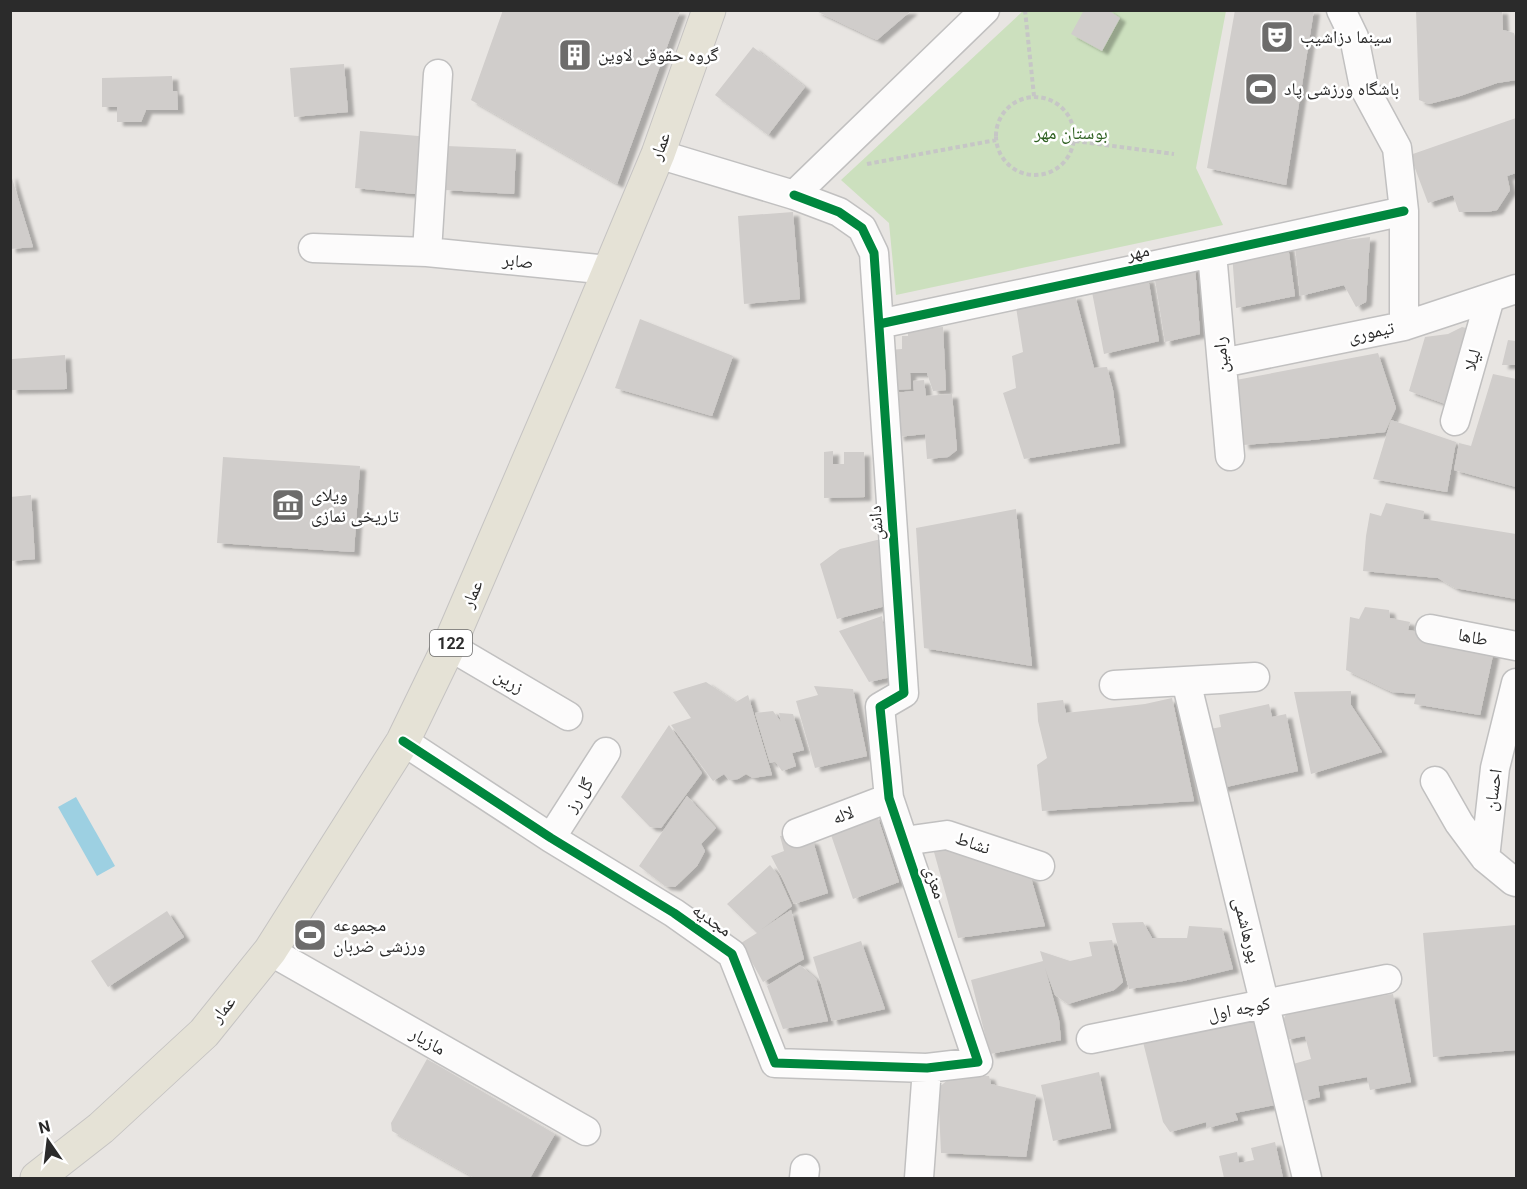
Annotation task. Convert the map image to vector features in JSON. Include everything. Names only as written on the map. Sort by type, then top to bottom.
[{"type":"main road","name":"عمار","points":[[37,1179],[101,1128],[204,1033],[270,951],[403,741],[449,646],[658,154],[709,10]]},
{"type":"street","points":[[794,195],[985,10]]},
{"type":"street","points":[[1341,10],[1354,37],[1364,87],[1398,148],[1404,211],[1404,326]]},
{"type":"street","points":[[427,252],[438,74]]},
{"type":"street","points":[[658,154],[794,195],[839,212],[862,228],[874,253],[879,324]]},
{"type":"street","name":"مهر","points":[[879,324],[1404,211]]},
{"type":"street","name":"صابر","points":[[313,248],[427,252],[609,270]]},
{"type":"street","name":"رامین","points":[[1212,253],[1230,456]]},
{"type":"street","name":"تیموری","points":[[1222,363],[1404,326],[1516,289]]},
{"type":"street","name":"لیلا","points":[[1455,421],[1490,298]]},
{"type":"street","name":"دانش","points":[[879,324],[904,693],[880,707]]},
{"type":"street","name":"طاها","points":[[1430,629],[1516,646]]},
{"type":"street","name":"زرین","points":[[449,646],[568,716]]},
{"type":"street","points":[[1114,685],[1254,677]]},
{"type":"street","name":"پورهاشمی","points":[[1186,681],[1307,1179]]},
{"type":"street","name":"احسان","points":[[1485,858],[1495,768],[1516,683]]},
{"type":"street","name":"معزی","points":[[880,707],[889,798],[978,1062]]},
{"type":"street","name":"مجدیه","points":[[403,741],[551,838],[674,913],[732,954],[775,1062],[927,1068],[978,1062]]},
{"type":"street","name":"گل رز","points":[[551,838],[606,752]]},
{"type":"street","points":[[1435,781],[1460,824],[1485,858],[1516,882]]},
{"type":"street","name":"لاله","points":[[797,833],[889,798]]},
{"type":"street","name":"نشاط","points":[[904,841],[947,835],[1040,866]]},
{"type":"street","name":"مازیار","points":[[270,951],[586,1131]]},
{"type":"street","name":"کوچه اول","points":[[1091,1039],[1387,979]]},
{"type":"street","points":[[919,1179],[927,1068]]},
{"type":"path","points":[[1025,10],[1034,96]]},
{"type":"path","points":[[1034,96],[1047,98],[1060,105],[1069,114],[1074,127],[1075,141],[1071,154],[1062,165],[1052,172],[1028,175],[1016,171],[1006,163],[999,152],[996,128],[1001,116],[1009,106],[1021,99],[1034,96]]},
{"type":"path","points":[[861,165],[996,140]]},
{"type":"path","points":[[1075,141],[1174,154]]},
{"type":"green space","name":"بوستان مهر","points":[[1023,11],[1226,11],[1196,168],[1223,225],[896,295],[889,223],[841,180]]},
{"type":"water","points":[[76,797],[115,866],[97,876],[58,807]]},
{"type":"building","name":"گروه حقوقی لاوین","points":[[503,10],[680,11],[617,184],[471,100]]},
{"type":"building","points":[[814,10],[912,10],[877,40]]},
{"type":"building","points":[[1084,10],[1108,10],[1120,18],[1102,51],[1071,34]]},
{"type":"building","name":"باشگاه ورزشی پاد","points":[[1235,10],[1314,10],[1286,185],[1207,168]]},
{"type":"building","points":[[1416,10],[1502,10],[1503,30],[1514,33],[1516,80],[1497,83],[1429,104],[1419,100]]},
{"type":"building","points":[[753,47],[805,87],[768,135],[715,95]]},
{"type":"building","points":[[344,64],[348,112],[294,117],[290,68]]},
{"type":"building","points":[[172,76],[173,91],[177,91],[178,110],[146,110],[141,122],[117,122],[117,107],[102,107],[102,78]]},
{"type":"building","points":[[1516,118],[1516,173],[1507,176],[1510,190],[1497,210],[1459,212],[1453,195],[1428,203],[1410,155]]},
{"type":"building","points":[[360,131],[430,137],[425,195],[355,188]]},
{"type":"building","points":[[447,146],[516,149],[514,194],[445,190]]},
{"type":"building","points":[[11,175],[33,247],[10,249]]},
{"type":"building","points":[[793,212],[800,299],[744,304],[738,216]]},
{"type":"building","points":[[1370,237],[1366,302],[1356,307],[1344,285],[1300,296],[1295,246]]},
{"type":"building","points":[[1288,246],[1295,296],[1236,308],[1232,253]]},
{"type":"building","points":[[1195,266],[1200,334],[1165,342],[1154,274]]},
{"type":"building","points":[[1148,278],[1159,341],[1104,354],[1091,287]]},
{"type":"building","points":[[1075,295],[1094,368],[1107,367],[1113,390],[1120,443],[1024,459],[1003,393],[1016,388],[1012,356],[1023,352],[1016,307]]},
{"type":"building","points":[[640,319],[733,356],[712,416],[615,388]]},
{"type":"building","points":[[943,327],[946,390],[933,391],[927,373],[910,373],[911,389],[891,390],[889,350],[902,349],[902,336],[908,336],[908,329]]},
{"type":"building","points":[[1462,327],[1474,330],[1451,406],[1409,391],[1425,337],[1448,334]]},
{"type":"building","points":[[1508,340],[1516,341],[1516,365],[1502,365]]},
{"type":"building","points":[[1378,353],[1396,408],[1385,432],[1243,445],[1236,380]]},
{"type":"building","points":[[65,355],[67,389],[11,390],[12,359]]},
{"type":"building","points":[[1493,374],[1516,379],[1516,487],[1454,470],[1459,443],[1471,446]]},
{"type":"building","points":[[924,380],[926,396],[952,394],[957,450],[948,457],[927,459],[925,434],[898,437],[895,393],[914,391],[913,381]]},
{"type":"building","points":[[1391,420],[1456,442],[1447,492],[1373,479]]},
{"type":"building","points":[[833,451],[833,464],[844,464],[844,452],[864,452],[865,497],[824,498],[824,452]]},
{"type":"building","name":"ویلای تاریخی نمازی","points":[[223,457],[360,466],[354,552],[217,543]]},
{"type":"building","points":[[31,495],[35,559],[10,561],[10,497]]},
{"type":"building","points":[[1386,503],[1424,511],[1423,519],[1516,534],[1516,599],[1455,588],[1438,578],[1363,571],[1370,513],[1381,516]]},
{"type":"building","points":[[1016,509],[1032,666],[924,648],[916,528]]},
{"type":"building","points":[[881,539],[889,605],[837,619],[820,564],[840,549]]},
{"type":"building","points":[[1365,607],[1389,610],[1390,618],[1410,622],[1408,630],[1495,646],[1480,715],[1414,704],[1416,694],[1392,692],[1346,670],[1350,617],[1359,619]]},
{"type":"building","points":[[882,616],[891,677],[869,682],[839,631]]},
{"type":"building","points":[[706,682],[736,702],[748,695],[772,775],[753,778],[746,774],[738,779],[729,780],[724,774],[713,781],[671,725],[691,718],[673,692]]},
{"type":"building","points":[[814,686],[853,689],[867,756],[815,768],[796,701],[818,695]]},
{"type":"building","points":[[1351,691],[1351,705],[1382,752],[1311,774],[1294,692]]},
{"type":"building","points":[[1172,698],[1194,801],[1042,811],[1037,765],[1047,758],[1038,721],[1037,703],[1063,700],[1066,713],[1145,704]]},
{"type":"building","points":[[1269,704],[1272,717],[1286,714],[1298,771],[1217,789],[1204,730],[1221,727],[1219,715]]},
{"type":"building","points":[[773,711],[781,722],[779,713],[793,714],[804,750],[792,753],[796,766],[782,771],[775,761],[770,763],[755,713]]},
{"type":"building","points":[[669,725],[702,773],[661,828],[650,827],[621,797]]},
{"type":"building","points":[[687,796],[716,828],[701,844],[705,851],[697,866],[675,887],[665,886],[639,866]]},
{"type":"building","points":[[877,815],[899,882],[853,899],[830,832]]},
{"type":"building","points":[[788,835],[813,841],[828,893],[794,904],[771,856],[784,851],[780,836]]},
{"type":"building","points":[[946,843],[1031,878],[1045,926],[958,938],[932,845]]},
{"type":"building","points":[[770,865],[778,875],[792,906],[762,929],[791,910],[804,959],[763,982],[741,943],[757,933],[727,904]]},
{"type":"building","points":[[167,911],[184,937],[108,987],[91,961]]},
{"type":"building","points":[[1143,922],[1152,938],[1187,938],[1189,926],[1222,928],[1233,969],[1183,981],[1129,989],[1112,923]]},
{"type":"building","points":[[1516,925],[1516,1050],[1433,1057],[1423,933]]},
{"type":"building","points":[[1112,940],[1123,982],[1114,990],[1068,1004],[1055,995],[1045,968],[1059,1020],[1061,1040],[990,1054],[971,980],[1043,961],[1040,951],[1070,961],[1092,956],[1089,942]]},
{"type":"building","points":[[861,941],[885,1009],[832,1021],[813,957]]},
{"type":"building","points":[[800,965],[816,979],[828,1021],[783,1029],[767,986]]},
{"type":"building","points":[[1393,994],[1411,1082],[1370,1090],[1367,1077],[1318,1086],[1320,1097],[1303,1101],[1293,1064],[1311,1059],[1305,1036],[1286,1040],[1283,1020],[1288,1011]]},
{"type":"building","points":[[1246,1017],[1255,1025],[1275,1105],[1235,1113],[1238,1120],[1207,1128],[1206,1122],[1170,1132],[1163,1122],[1142,1038]]},
{"type":"building","points":[[427,1059],[555,1134],[530,1178],[475,1178],[392,1131],[391,1123]]},
{"type":"building","points":[[1099,1072],[1111,1128],[1053,1141],[1041,1085]]},
{"type":"building","points":[[955,1074],[989,1076],[991,1084],[1036,1095],[1026,1157],[941,1153],[938,1088]]},
{"type":"building","points":[[1275,1142],[1283,1178],[1224,1178],[1219,1156],[1237,1152],[1239,1163],[1254,1160],[1251,1148]]},
{"type":"cycle path","points":[[403,741],[551,838],[674,913],[732,954],[775,1063],[927,1068],[978,1062],[889,798],[880,707],[904,693],[874,253],[862,228],[839,212],[794,195]]},
{"type":"cycle path","points":[[879,324],[1404,211]]},
{"type":"place","name":"سینما دزاشیب","points":[[1277,37]]},
{"type":"place","name":"گروه حقوقی لاوین","points":[[575,55]]},
{"type":"place","name":"باشگاه ورزشی پاد","points":[[1261,89]]},
{"type":"place","name":"ویلای تاریخی نمازی","points":[[288,505]]},
{"type":"place","name":"مجموعه ورزشی ضربان","points":[[310,935]]}]
